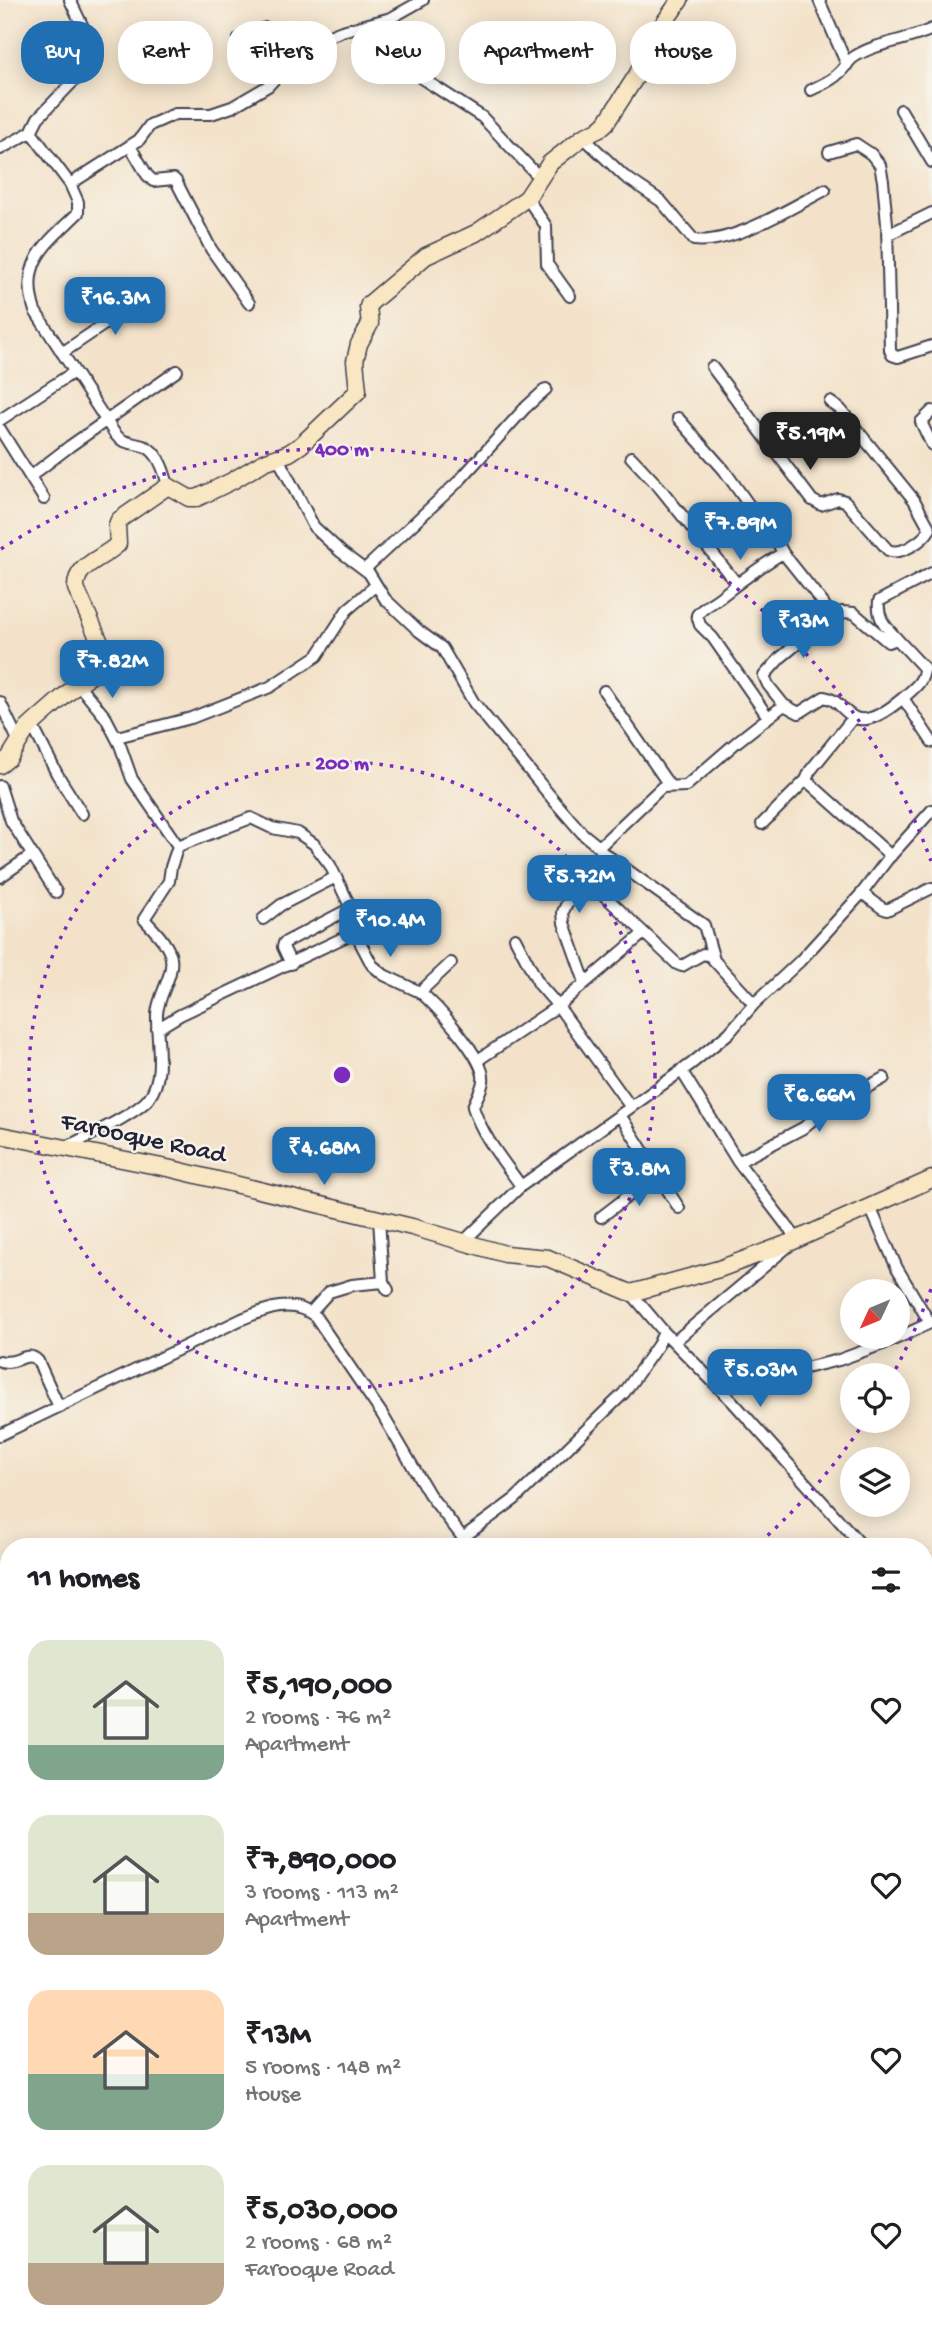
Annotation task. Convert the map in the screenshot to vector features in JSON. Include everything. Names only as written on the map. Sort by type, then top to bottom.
[{"type":"street","points":[[0,149],[31,132],[38,118],[88,66],[94,56],[93,48],[69,0]]},
{"type":"street","points":[[380,21],[398,15],[424,0]]},
{"type":"street","points":[[31,132],[70,184],[78,202],[78,213],[43,245],[37,255],[30,285],[35,311],[120,440],[147,447],[165,474],[169,486],[188,498],[197,498],[301,445],[358,391],[356,351],[370,324],[368,307],[374,299],[426,256],[476,233],[527,198],[550,163],[606,123],[637,75],[659,30],[680,0]]},
{"type":"street","points":[[819,0],[847,65]]},
{"type":"street","points":[[811,90],[832,79],[858,55],[911,39],[932,29]]},
{"type":"street","points":[[70,184],[130,146],[150,125],[175,114],[211,114],[251,97],[270,84]]},
{"type":"street","points":[[431,84],[482,117],[539,177]]},
{"type":"street","points":[[901,110],[932,162]]},
{"type":"street","points":[[583,137],[624,176],[661,201],[694,240],[754,227],[825,190]]},
{"type":"street","points":[[829,152],[856,144],[880,166],[887,235],[892,355],[898,357],[932,346]]},
{"type":"street","points":[[130,146],[153,181],[176,181],[211,249],[249,303]]},
{"type":"street","points":[[527,198],[546,226],[547,264],[570,296]]},
{"type":"street","points":[[887,235],[932,213]]},
{"type":"street","points":[[62,353],[149,293]]},
{"type":"street","points":[[712,367],[816,504],[838,499],[845,501],[888,550],[899,552],[925,537],[930,530],[914,500],[840,409],[831,402]]},
{"type":"street","points":[[31,477],[70,446],[177,371]]},
{"type":"street","points":[[0,420],[74,372]]},
{"type":"street","points":[[365,569],[459,481],[546,388]]},
{"type":"street","points":[[932,411],[920,422],[932,445]]},
{"type":"street","points":[[678,418],[724,470],[831,616]]},
{"type":"street","points":[[0,429],[44,499]]},
{"type":"street","points":[[631,457],[660,488],[737,584]]},
{"type":"street","points":[[278,458],[314,527],[365,569],[385,598],[419,631],[442,648],[474,703],[574,824],[600,849],[704,925],[714,960]]},
{"type":"street","points":[[0,765],[9,758],[32,725],[78,684],[106,666],[103,648],[76,588],[77,576],[87,565],[118,544],[119,520],[169,486]]},
{"type":"street","points":[[925,537],[932,549]]},
{"type":"street","points":[[768,717],[697,615],[761,565],[783,553]]},
{"type":"street","points":[[897,639],[888,642],[854,613],[842,612],[831,616],[780,658],[764,676],[784,705],[799,713],[824,696],[832,698],[853,718],[871,718],[919,685],[924,672],[920,663],[881,620],[879,601],[932,573]]},
{"type":"street","points":[[117,737],[191,718],[270,687],[317,656],[347,610],[376,586]]},
{"type":"street","points":[[64,1148],[107,1126],[149,1097],[156,1085],[158,1002],[172,961],[170,953],[144,919],[170,881],[171,867],[178,853],[178,846],[132,779],[117,737],[106,718],[78,684]]},
{"type":"street","points":[[604,691],[669,785],[676,788],[686,786],[784,705]]},
{"type":"street","points":[[903,698],[932,742]]},
{"type":"street","points":[[0,702],[19,742]]},
{"type":"street","points":[[762,824],[806,780],[810,771],[853,718]]},
{"type":"street","points":[[32,725],[57,774],[82,814]]},
{"type":"street","points":[[806,780],[891,856]]},
{"type":"street","points":[[600,849],[662,788],[669,785]]},
{"type":"street","points":[[0,786],[11,821],[56,892]]},
{"type":"street","points":[[464,1241],[522,1186],[729,1033],[862,893],[932,810]]},
{"type":"street","points":[[178,846],[251,818],[272,828],[299,833],[314,844],[336,877],[351,908],[361,944],[372,965],[384,975],[420,992],[434,1003],[478,1060],[484,1080],[473,1107],[476,1117],[522,1186]]},
{"type":"street","points":[[585,982],[564,923],[564,912],[567,903],[604,873],[608,863],[600,849]]},
{"type":"street","points":[[0,877],[32,855]]},
{"type":"street","points":[[263,919],[281,905],[336,877]]},
{"type":"street","points":[[592,884],[677,964],[682,966],[703,954],[710,956],[754,1004]]},
{"type":"street","points":[[862,893],[887,909],[932,888]]},
{"type":"street","points":[[290,964],[283,947],[285,943],[351,908]]},
{"type":"street","points":[[158,1029],[169,1021],[345,937],[357,926]]},
{"type":"street","points":[[478,1060],[558,1006],[644,933]]},
{"type":"street","points":[[515,938],[539,984],[630,1106]]},
{"type":"street","points":[[420,992],[451,963]]},
{"type":"street","points":[[681,1070],[738,1162],[797,1240]]},
{"type":"street","points":[[738,1162],[803,1128],[822,1112],[884,1078]]},
{"type":"street","points":[[620,1115],[679,1208]]},
{"type":"street","name":"Farooque Road","points":[[0,1136],[172,1169],[379,1219],[464,1241],[505,1255],[548,1258],[631,1293],[855,1538]]},
{"type":"street","points":[[601,1217],[657,1174]]},
{"type":"street","points":[[631,1293],[719,1269],[797,1240],[932,1179]]},
{"type":"street","points":[[720,1388],[839,1360],[891,1341],[931,1322],[897,1268],[870,1208]]},
{"type":"street","points":[[311,1312],[329,1292],[352,1285],[385,1286],[379,1219]]},
{"type":"street","points":[[675,1341],[797,1240]]},
{"type":"street","points":[[0,1435],[230,1325],[269,1308],[292,1306],[315,1316],[382,1414],[457,1538]]},
{"type":"street","points":[[466,1538],[515,1499],[624,1393],[658,1345],[664,1332]]},
{"type":"street","points":[[1,1362],[13,1363],[29,1356],[34,1357],[59,1407]]}]
